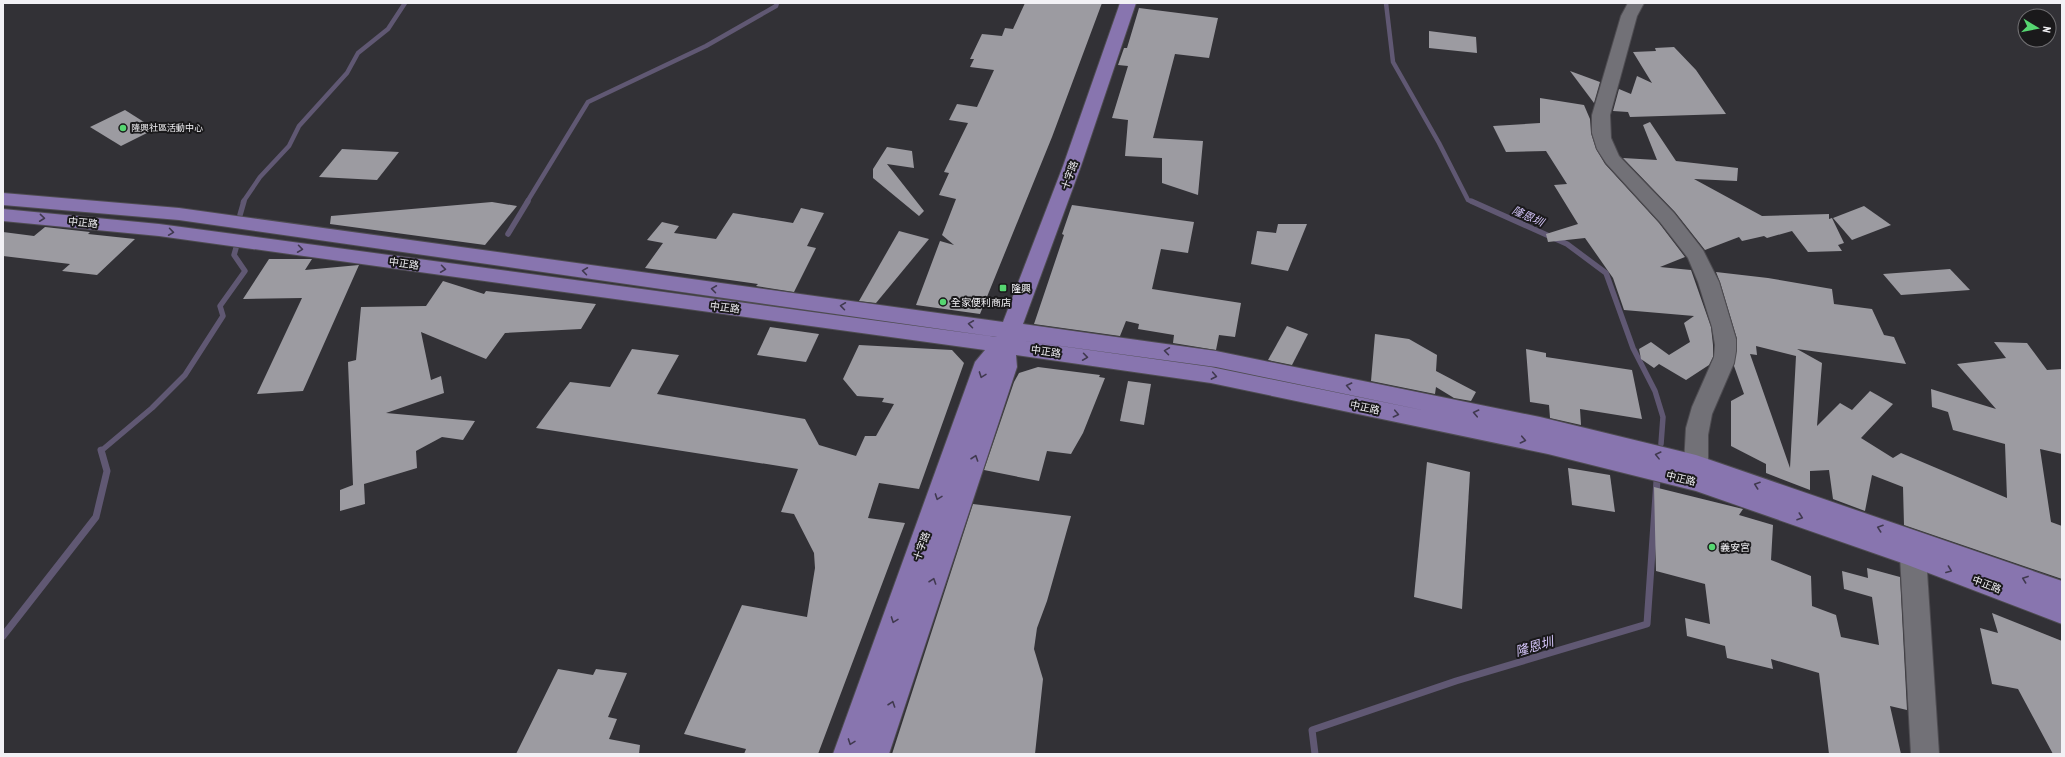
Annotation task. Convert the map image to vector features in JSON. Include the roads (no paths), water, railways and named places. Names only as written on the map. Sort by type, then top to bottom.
[{"type":"main road","name":"十字路","points":[[875,754],[1006,367],[1008,337],[1068,179],[1128,3]]},
{"type":"main road","name":"中正路","points":[[3,199],[179,214],[1008,337],[1211,375],[1548,445],[1696,473],[1915,548],[2062,592]]},
{"type":"main road","name":"中正路","points":[[3,215],[159,230],[1008,337]]},
{"type":"main road","name":"十字路","points":[[846,754],[986,362],[1008,337]]},
{"type":"main road","name":"中正路","points":[[1915,548],[2062,612]]},
{"type":"street","points":[[1636,3],[1629,16],[1601,115],[1600,130],[1606,149],[1612,159],[1677,229],[1697,256],[1708,279],[1726,338],[1724,359],[1704,407],[1700,421],[1695,450],[1696,473]]},
{"type":"street","points":[[1915,548],[1925,754]]},
{"type":"waterway","points":[[243,202],[260,177],[289,146],[299,126],[347,73],[358,53],[388,29],[405,3]]},
{"type":"waterway","points":[[527,202],[588,102],[706,46],[776,6],[777,3]]},
{"type":"waterway","name":"隆恩圳","points":[[1386,3],[1393,62],[1439,143],[1468,200],[1473,202]]},
{"type":"waterway","points":[[240,215],[244,201]]},
{"type":"waterway","points":[[508,234],[528,201]]},
{"type":"waterway","name":"隆恩圳","points":[[1471,201],[1567,244],[1606,273],[1633,348],[1655,391],[1663,417],[1661,444]]},
{"type":"waterway","points":[[101,451],[152,408],[185,375],[223,316],[220,306],[245,271],[234,255],[236,248]]},
{"type":"waterway","points":[[3,636],[96,517],[107,471],[101,451]]},
{"type":"waterway","name":"隆恩圳","points":[[1315,754],[1312,730],[1456,681],[1647,624],[1657,480]]},
{"type":"place","name":"隆興社區活動中心","points":[[123,128]]},
{"type":"place","name":"隆興","points":[[1003,288]]},
{"type":"place","name":"全家便利商店","points":[[943,302]]},
{"type":"place","name":"義安宮","points":[[1712,547]]}]
